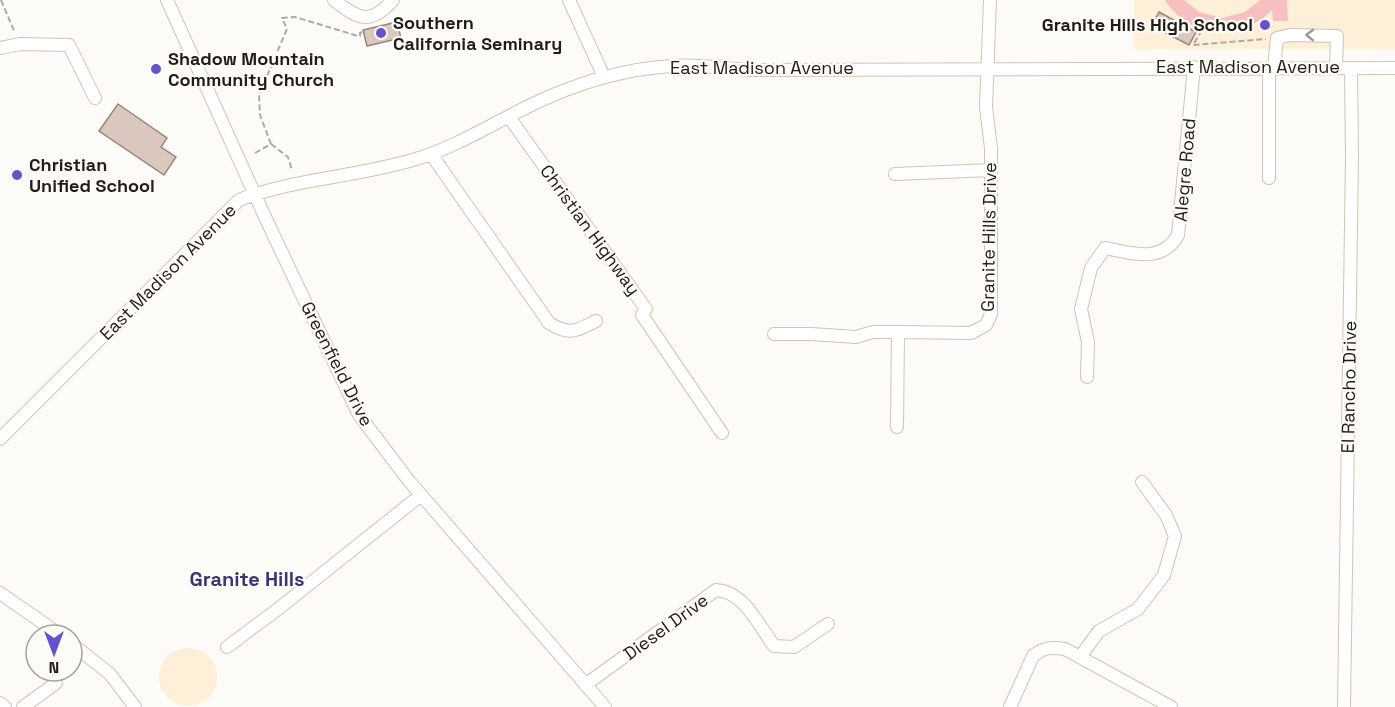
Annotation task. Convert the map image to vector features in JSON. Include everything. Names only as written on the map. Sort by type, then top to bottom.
[{"type":"street","name":"Greenfield Drive","points":[[167,0],[254,194],[359,415],[421,495],[605,707]]},
{"type":"street","points":[[334,0],[354,15],[362,18],[376,15],[393,0]]},
{"type":"street","points":[[569,0],[604,77]]},
{"type":"street","name":"Granite Hills Drive","points":[[774,334],[855,337],[873,332],[971,333],[986,325],[991,314],[991,148],[986,107],[990,0]]},
{"type":"street","points":[[1269,178],[1271,68],[1277,38],[1340,32],[1336,68]]},
{"type":"street","points":[[0,48],[20,44],[69,45],[95,98]]},
{"type":"street","name":"East Madison Avenue","points":[[0,439],[239,200],[276,188],[369,172],[431,154],[460,142],[542,100],[604,77],[673,65],[748,70],[1395,68]]},
{"type":"street","name":"Alegre Road","points":[[1088,377],[1088,342],[1081,309],[1091,268],[1105,248],[1153,255],[1170,246],[1178,235],[1194,67]]},
{"type":"street","name":"El Rancho Drive","points":[[1344,707],[1353,158],[1351,68]]},
{"type":"street","name":"Christian Highway","points":[[509,117],[646,309],[642,315],[722,433]]},
{"type":"street","points":[[431,154],[549,323],[560,330],[574,332],[596,321]]},
{"type":"street","points":[[894,174],[991,170]]},
{"type":"street","points":[[897,427],[898,332]]},
{"type":"street","points":[[1080,657],[1100,631],[1138,609],[1164,575],[1175,536],[1166,515],[1142,482]]},
{"type":"street","points":[[227,647],[421,495]]},
{"type":"street","name":"Diesel Drive","points":[[585,685],[716,590],[728,592],[740,600],[774,646],[794,647],[828,624]]},
{"type":"street","points":[[0,593],[43,623]]},
{"type":"street","points":[[1010,707],[1033,656],[1049,647],[1065,649],[1171,707]]},
{"type":"street","points":[[84,653],[110,674],[135,707]]},
{"type":"street","points":[[24,707],[56,683]]},
{"type":"street","points":[[0,703],[5,707]]},
{"type":"path","points":[[2,0],[20,44]]},
{"type":"path","points":[[292,170],[288,157],[271,144],[263,125],[259,95],[287,29],[282,18],[295,17],[358,36],[362,32]]},
{"type":"path","points":[[1263,18],[1274,30]]},
{"type":"path","points":[[1202,30],[1193,45],[1266,39]]},
{"type":"path","points":[[255,153],[271,144]]},
{"type":"shaded area","name":"Granite Hills High School","points":[[1134,0],[1395,0],[1395,49],[1134,49]]},
{"type":"shaded area","points":[[1165,0],[1184,0],[1199,12],[1222,18],[1245,12],[1260,0],[1287,0],[1288,21],[1273,21],[1272,10],[1246,27],[1216,32],[1187,23]]},
{"type":"shaded area","points":[[188,648],[199,650],[212,661],[217,677],[215,688],[204,701],[188,706],[177,704],[164,693],[159,677],[161,666],[172,653]]},
{"type":"building","points":[[1159,12],[1196,32],[1189,45],[1152,26]]},
{"type":"building","points":[[397,22],[401,38],[367,46],[363,30]]},
{"type":"building","points":[[118,104],[167,138],[161,147],[176,157],[164,175],[99,131]]},
{"type":"place","name":"Granite Hills High School","points":[[1265,25]]},
{"type":"place","name":"Southern California Seminary","points":[[381,33]]},
{"type":"place","name":"Shadow Mountain Community Church","points":[[156,69]]},
{"type":"place","name":"Christian Unified School","points":[[17,175]]},
{"type":"district","name":"Granite Hills","points":[[247,579]]}]
